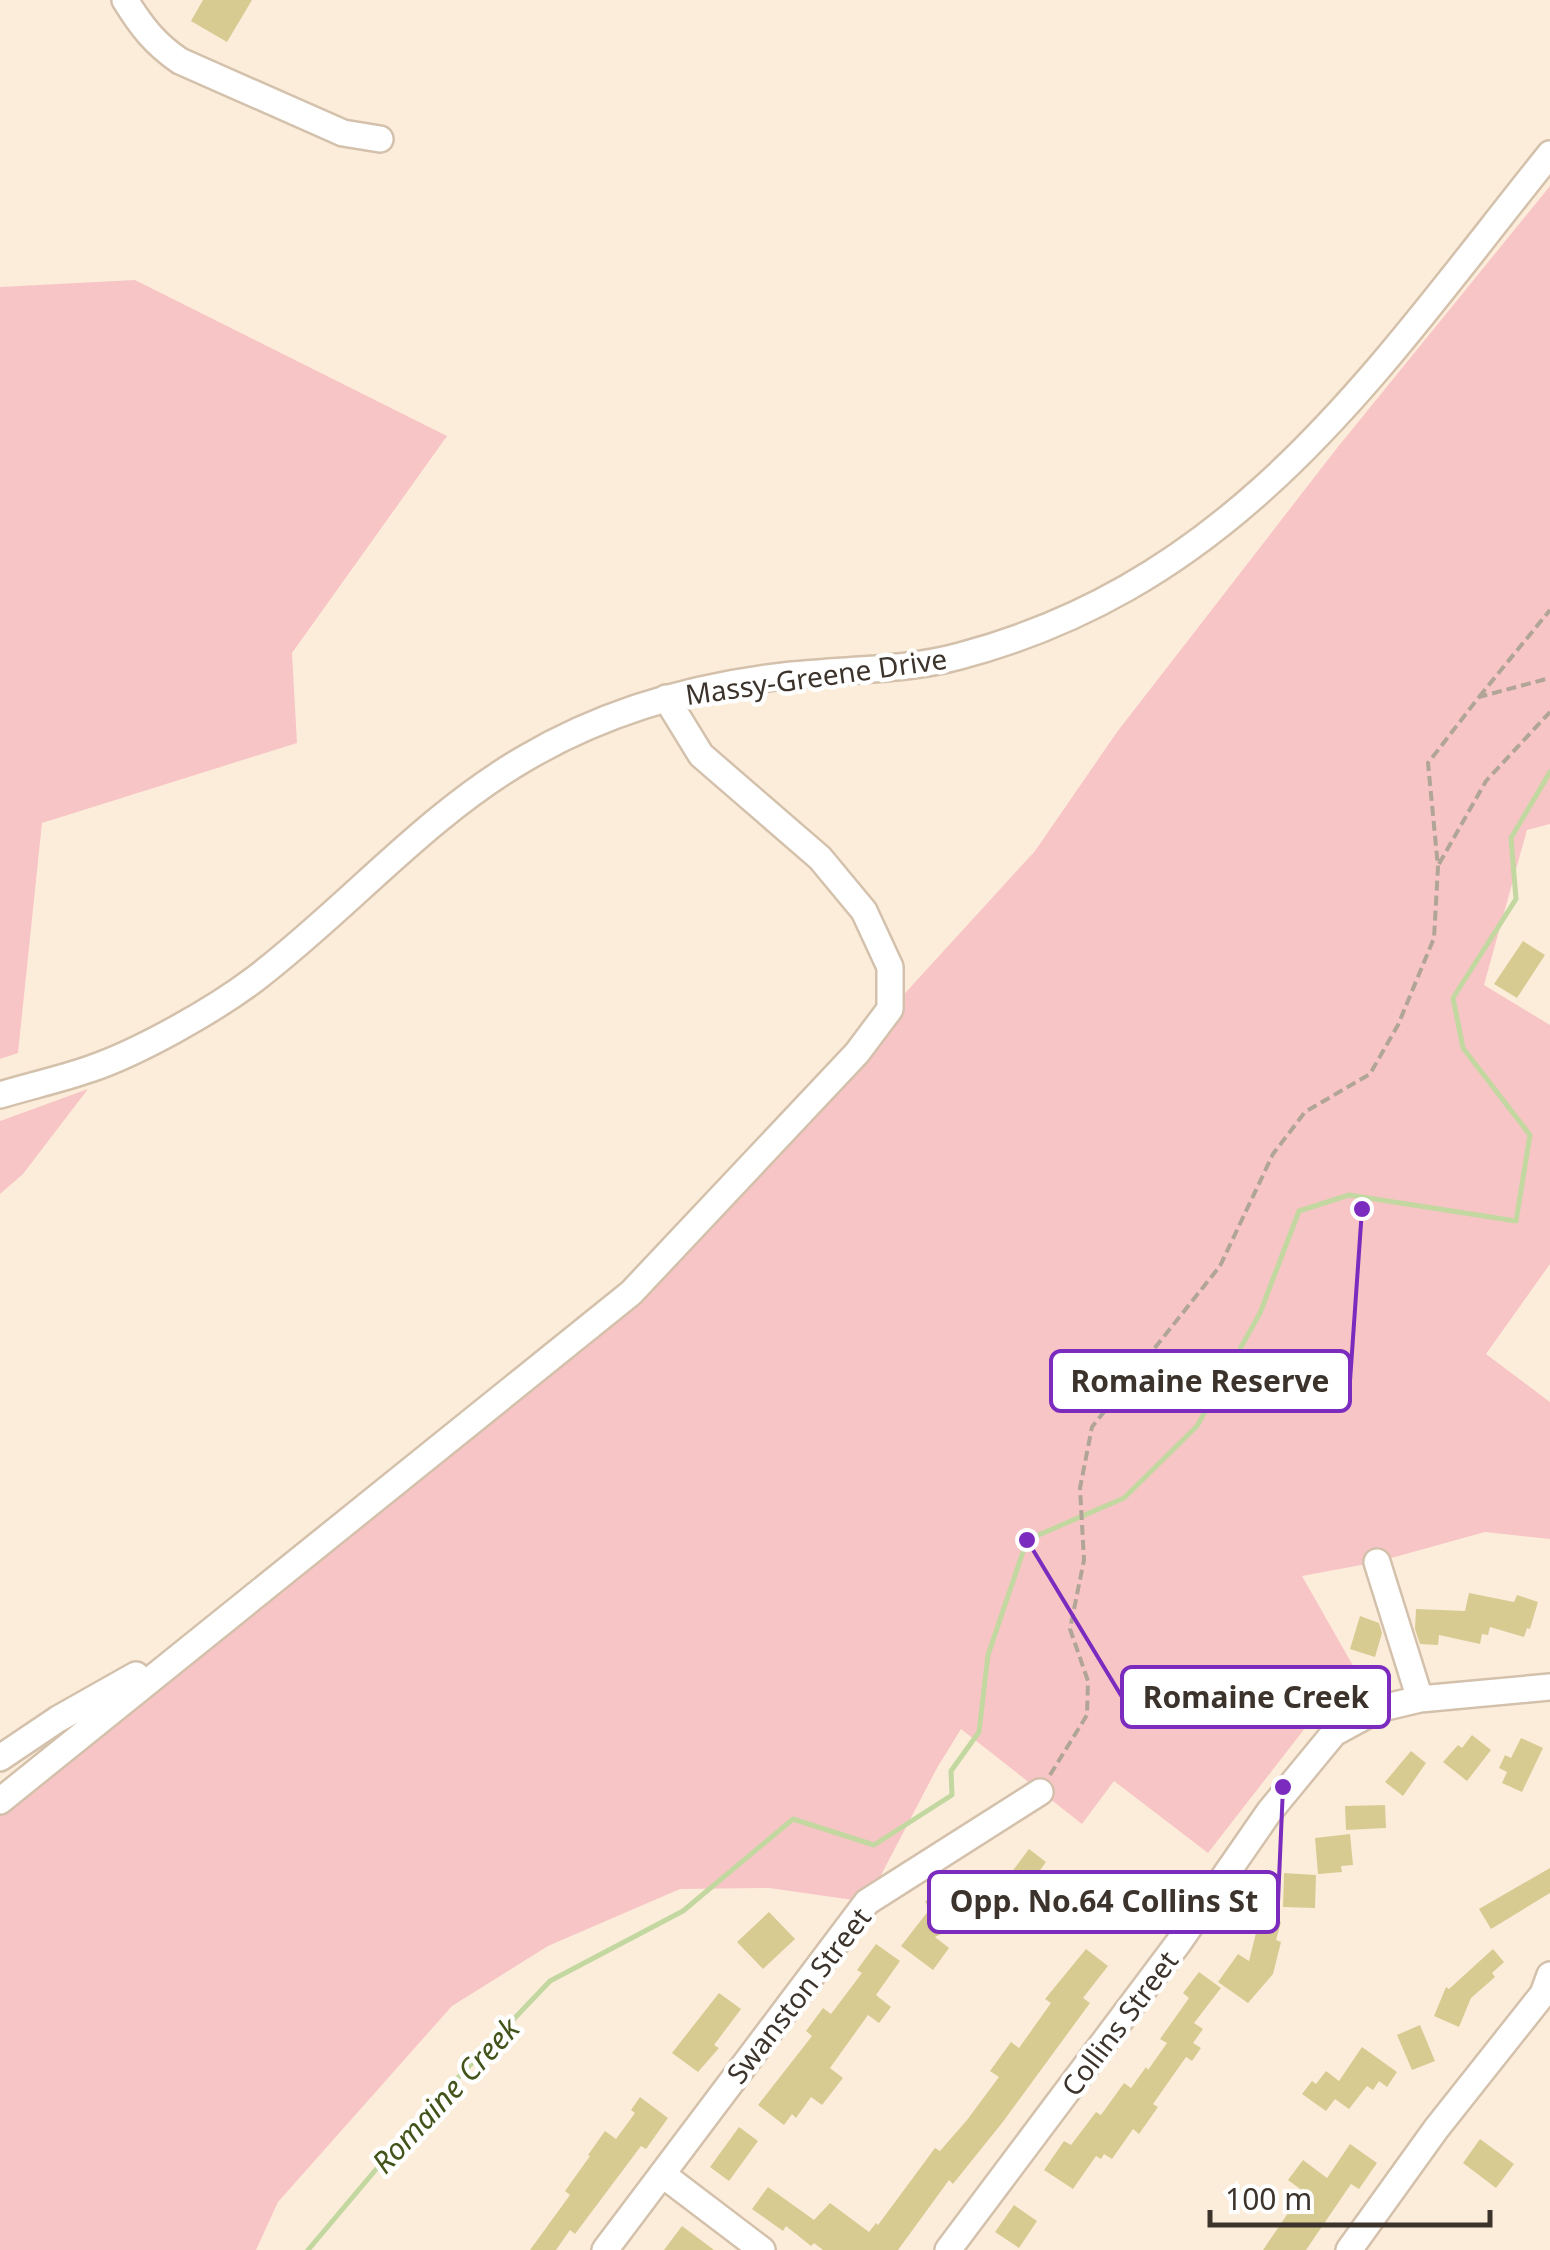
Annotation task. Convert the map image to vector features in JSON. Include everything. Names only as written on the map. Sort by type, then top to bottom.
[{"type":"street","points":[[125,0],[143,29],[180,61],[343,133],[380,139]]},
{"type":"street","name":"Massy-Greene Drive","points":[[0,1096],[93,1068],[189,1022],[254,980],[454,804],[526,757],[626,711],[727,682],[870,672],[958,657],[1044,629],[1172,561],[1248,505],[1324,433],[1407,336],[1550,154]]},
{"type":"street","points":[[0,1800],[631,1294],[857,1052],[890,1009],[890,967],[864,912],[820,858],[701,755],[666,698]]},
{"type":"street","points":[[1377,1562],[1420,1699]]},
{"type":"street","points":[[0,1758],[58,1719],[200,1639]]},
{"type":"street","name":"Collins Street","points":[[948,2250],[1180,1942],[1269,1812],[1334,1733],[1378,1709],[1420,1699],[1550,1687]]},
{"type":"street","name":"Swanston Street","points":[[605,2250],[867,1902],[1040,1792]]},
{"type":"street","points":[[1349,2250],[1436,2130],[1543,1994],[1550,1976]]},
{"type":"street","points":[[662,2174],[762,2250]]},
{"type":"path","points":[[1040,1792],[1087,1714],[1088,1681],[1070,1629],[1084,1560],[1080,1488],[1092,1428],[1220,1266],[1273,1154],[1305,1112],[1370,1074],[1398,1025],[1434,938],[1438,866],[1428,763],[1550,610]]},
{"type":"path","points":[[1478,697],[1550,678]]},
{"type":"path","points":[[1438,866],[1486,782],[1550,712]]},
{"type":"shaded area","points":[[1550,186],[1550,824],[1527,830],[1484,985],[1550,1025],[1550,1264],[1486,1354],[1550,1402],[1550,1539],[1485,1532],[1377,1562],[1302,1576],[1364,1685],[1323,1705],[1208,1853],[1114,1781],[1082,1824],[961,1729],[867,1902],[769,1888],[680,1889],[548,1946],[452,2006],[278,2202],[256,2250],[0,2250],[0,1801],[631,1293],[1035,851],[1117,732],[1337,448]]},
{"type":"shaded area","points":[[135,280],[447,436],[292,653],[297,743],[42,823],[18,1053],[0,1059],[0,287]]},
{"type":"shaded area","points":[[88,1089],[23,1174],[0,1194],[0,1121]]},
{"type":"building","points":[[203,0],[252,0],[227,42],[191,21]]},
{"type":"building","points":[[1523,941],[1545,955],[1517,998],[1494,984]]},
{"type":"building","points":[[1469,1593],[1514,1602],[1517,1595],[1538,1602],[1530,1629],[1524,1637],[1490,1627],[1488,1635],[1482,1634],[1480,1644],[1439,1635],[1438,1645],[1420,1644],[1415,1629],[1416,1609],[1465,1611]]},
{"type":"building","points":[[1360,1616],[1379,1623],[1382,1633],[1375,1657],[1350,1649]]},
{"type":"building","points":[[1472,1735],[1491,1750],[1467,1781],[1443,1762]]},
{"type":"building","points":[[1521,1738],[1543,1748],[1522,1792],[1502,1783],[1507,1772],[1499,1768],[1505,1755],[1511,1758]]},
{"type":"building","points":[[1411,1751],[1426,1763],[1403,1796],[1385,1782]]},
{"type":"building","points":[[1385,1805],[1386,1828],[1346,1830],[1345,1806]]},
{"type":"building","points":[[1350,1834],[1353,1865],[1341,1866],[1342,1872],[1318,1874],[1315,1838]]},
{"type":"building","points":[[1029,1849],[1046,1862],[1026,1897],[1005,1881]]},
{"type":"building","points":[[1550,1868],[1550,1893],[1491,1929],[1479,1909]]},
{"type":"building","points":[[1131,1871],[1161,1888],[1142,1919],[1113,1901]]},
{"type":"building","points":[[1284,1873],[1316,1875],[1315,1908],[1283,1907]]},
{"type":"building","points":[[964,1883],[970,1896],[984,1890],[993,1909],[935,1937],[949,1948],[933,1970],[901,1946],[929,1910],[925,1901]]},
{"type":"building","points":[[769,1912],[795,1939],[763,1969],[737,1942]]},
{"type":"building","points":[[1260,1917],[1281,1922],[1276,1940],[1281,1942],[1273,1974],[1248,2003],[1218,1982],[1238,1954],[1249,1961]]},
{"type":"building","points":[[876,1944],[900,1961],[876,1995],[891,2007],[879,2023],[868,2015],[830,2068],[843,2078],[822,2105],[811,2097],[796,2118],[792,2114],[784,2125],[758,2105],[812,2036],[806,2031],[823,2008],[831,2014],[862,1973],[857,1970]]},
{"type":"building","points":[[1086,1949],[1108,1966],[1083,1998],[1090,2003],[1002,2123],[953,2184],[949,2180],[898,2250],[823,2250],[814,2243],[811,2246],[786,2226],[783,2231],[752,2209],[768,2187],[814,2220],[830,2203],[869,2232],[878,2225],[935,2148],[940,2151],[967,2120],[999,2077],[990,2071],[1011,2042],[1019,2048],[1051,2003],[1045,1999]]},
{"type":"building","points":[[1493,1949],[1504,1962],[1492,1973],[1495,1977],[1471,1998],[1459,2027],[1434,2016],[1446,1987],[1449,1989]]},
{"type":"building","points":[[1199,1972],[1221,1988],[1194,2023],[1203,2029],[1193,2043],[1201,2048],[1192,2061],[1186,2057],[1153,2104],[1158,2107],[1139,2134],[1133,2129],[1112,2159],[1104,2154],[1101,2159],[1096,2156],[1073,2189],[1044,2170],[1064,2141],[1071,2145],[1096,2112],[1101,2115],[1124,2083],[1131,2088],[1146,2067],[1148,2070],[1167,2043],[1160,2039],[1189,1998],[1183,1993]]},
{"type":"building","points":[[719,1993],[741,2009],[714,2045],[719,2048],[698,2072],[672,2053]]},
{"type":"building","points":[[1420,2025],[1435,2061],[1412,2070],[1397,2035]]},
{"type":"building","points":[[1362,2047],[1397,2072],[1387,2087],[1379,2081],[1373,2090],[1367,2086],[1349,2109],[1335,2099],[1326,2111],[1302,2094],[1326,2071],[1339,2081]]},
{"type":"building","points":[[640,2097],[668,2118],[646,2149],[641,2146],[575,2234],[570,2230],[556,2250],[530,2250],[570,2195],[565,2191],[605,2131],[616,2139],[635,2113],[631,2110]]},
{"type":"building","points":[[739,2127],[758,2141],[729,2181],[710,2167]]},
{"type":"building","points":[[1480,2139],[1514,2164],[1496,2188],[1463,2163]]},
{"type":"building","points":[[1350,2144],[1377,2163],[1359,2189],[1351,2184],[1306,2250],[1263,2250],[1303,2191],[1288,2180],[1303,2160],[1327,2178]]},
{"type":"building","points":[[1014,2205],[1037,2221],[1019,2248],[995,2232]]},
{"type":"building","points":[[682,2226],[714,2250],[664,2250]]},
{"type":"waterway","name":"Romaine Creek","points":[[308,2250],[416,2122],[550,1981],[683,1911],[793,1819],[874,1845],[952,1795],[951,1771],[979,1732],[988,1655],[1027,1540],[1124,1498],[1197,1426],[1260,1313],[1299,1211],[1349,1195],[1516,1221],[1530,1135],[1463,1048],[1453,998],[1516,899],[1511,838],[1550,772]]},
{"type":"place","name":"Romaine Reserve","points":[[1362,1209]]},
{"type":"place","name":"Romaine Creek","points":[[1027,1540]]},
{"type":"place","name":"Opp. No.64 Collins St","points":[[1283,1787]]}]
